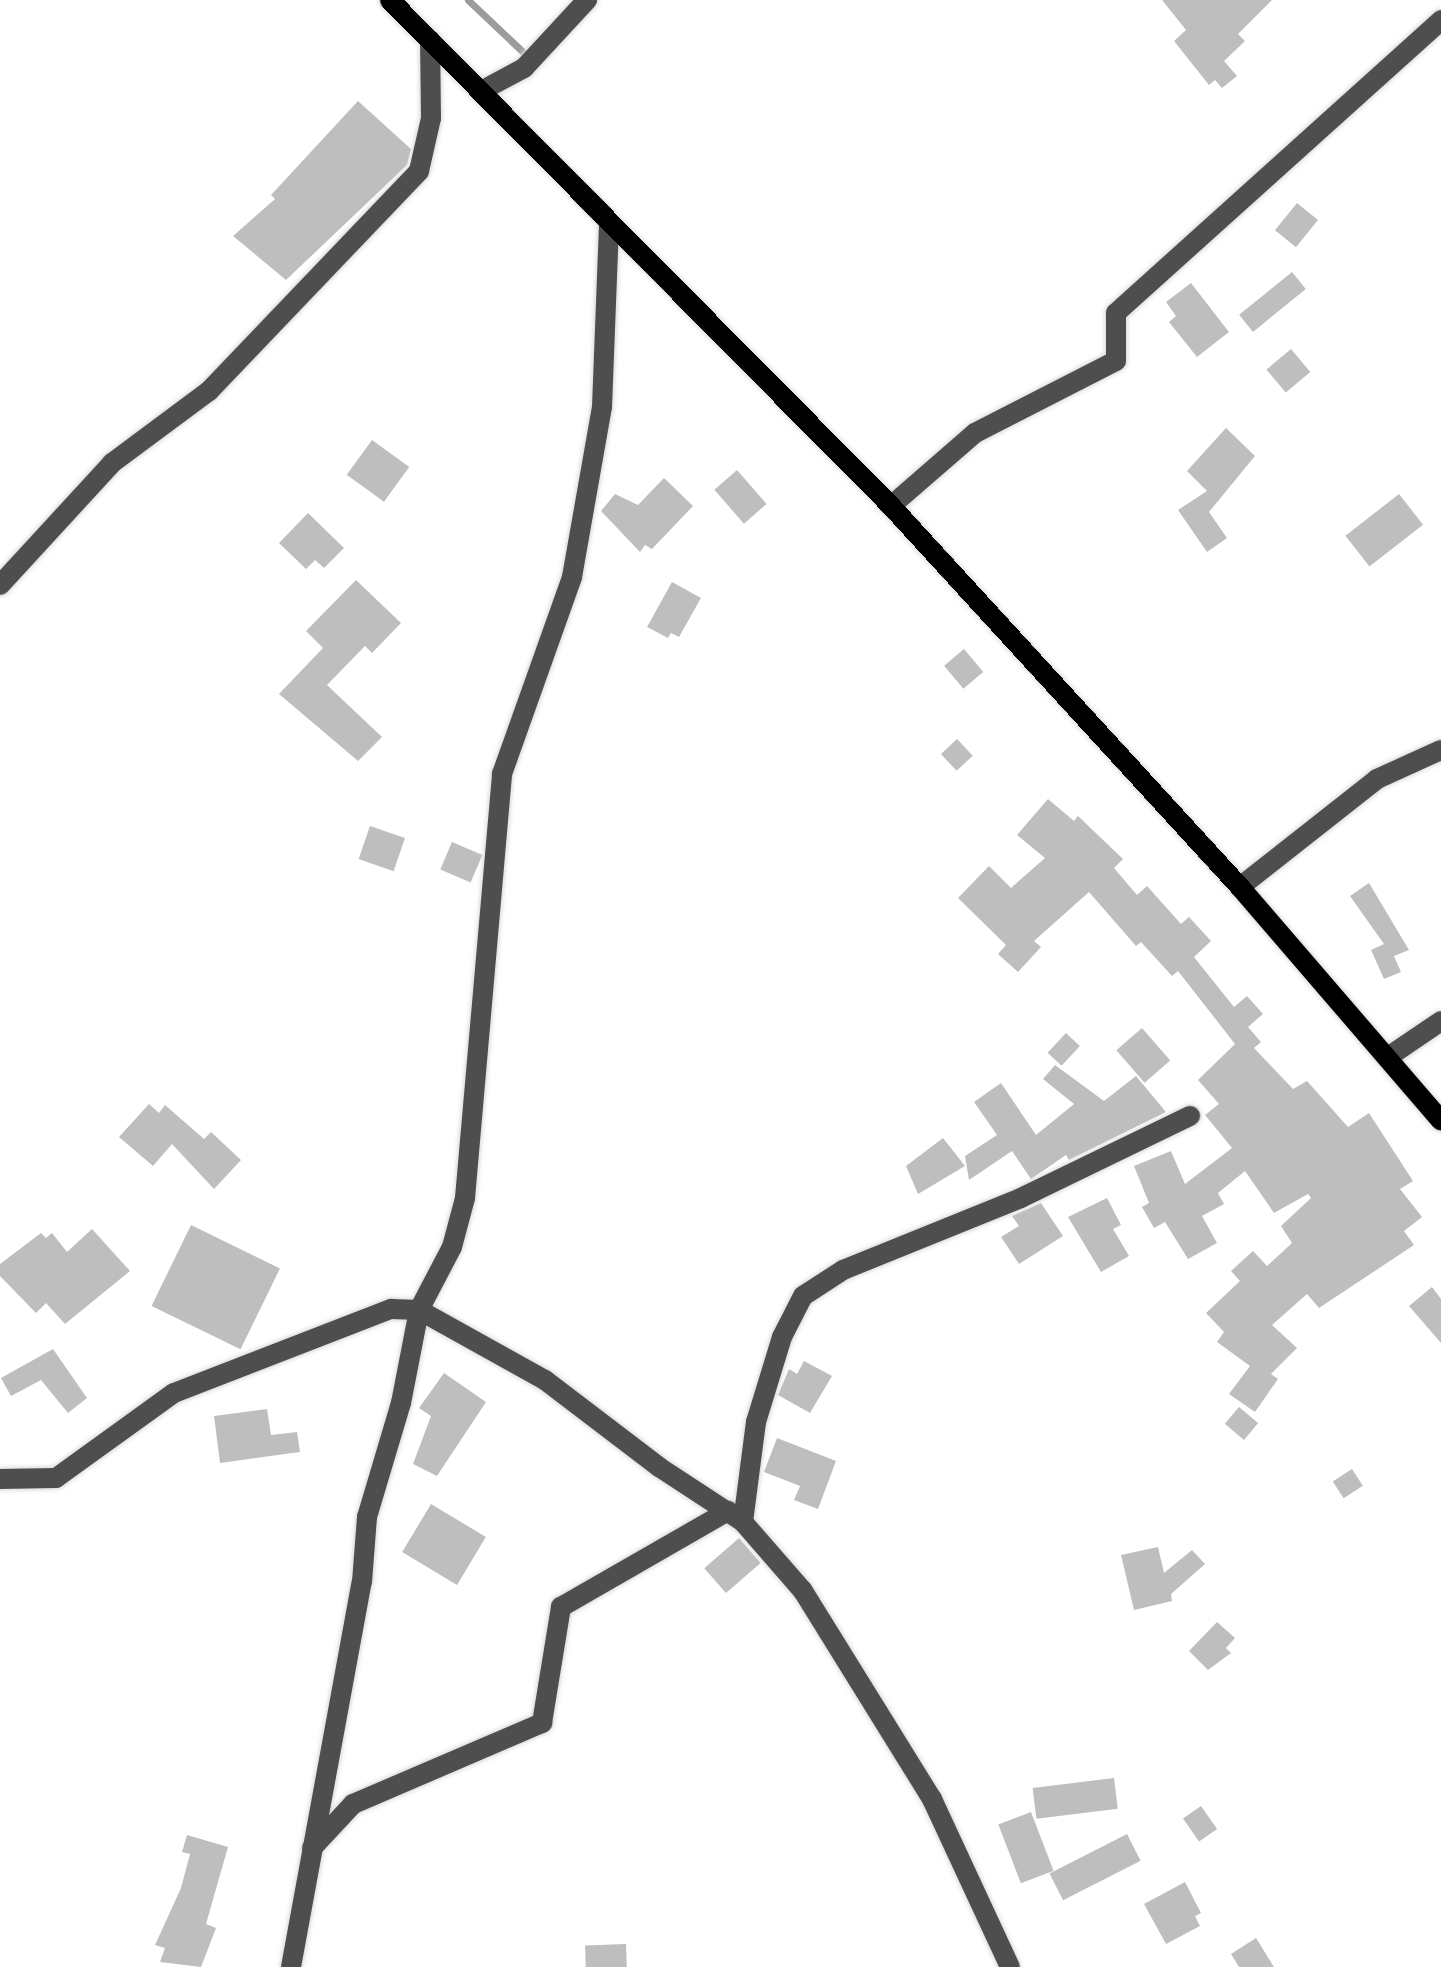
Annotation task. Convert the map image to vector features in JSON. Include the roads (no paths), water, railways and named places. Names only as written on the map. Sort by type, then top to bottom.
[{"type":"main road","points":[[390,0],[891,506],[1240,887],[1441,1121]]},
{"type":"street","points":[[481,91],[524,68],[587,0]]},
{"type":"street","points":[[891,506],[975,433],[1112,365],[1119,356],[1116,313],[1441,20]]},
{"type":"street","points":[[0,585],[112,463],[209,391],[419,171],[431,118],[430,40]]},
{"type":"street","points":[[291,1967],[362,1582],[367,1517],[401,1403],[419,1310],[452,1247],[465,1198],[502,774],[572,577],[602,407],[609,224]]},
{"type":"street","points":[[1240,887],[1377,779],[1441,750]]},
{"type":"street","points":[[1388,1057],[1441,1021]]},
{"type":"street","points":[[736,1516],[756,1422],[782,1337],[803,1296],[843,1270],[1021,1198],[1190,1116]]},
{"type":"street","points":[[0,1479],[56,1478],[174,1393],[391,1309],[419,1310],[545,1380],[648,1460],[736,1516],[803,1591],[932,1799],[1010,1967]]},
{"type":"street","points":[[312,1848],[353,1804],[542,1723],[561,1607],[736,1516]]},
{"type":"waterway","points":[[468,0],[524,53]]}]
